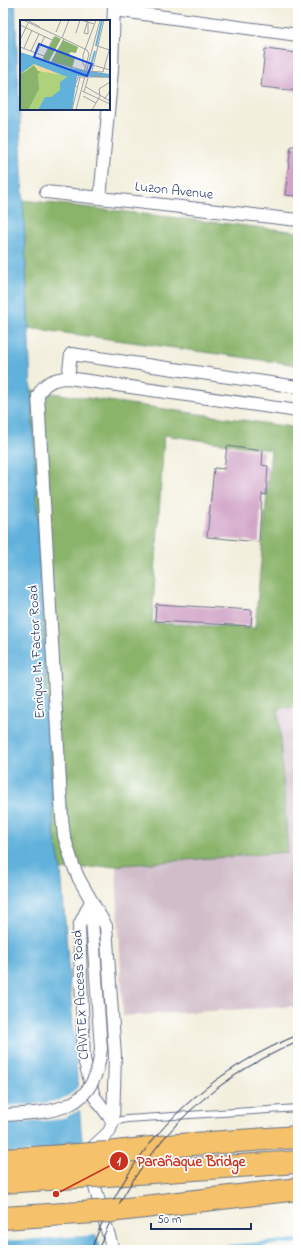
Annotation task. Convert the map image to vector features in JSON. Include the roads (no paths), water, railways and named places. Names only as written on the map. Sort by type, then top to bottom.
[{"type":"highway","points":[[3,1160],[106,1153],[178,1145],[298,1137]]},
{"type":"highway","points":[[3,1182],[298,1162]]},
{"type":"highway","points":[[110,1212],[298,1189]]},
{"type":"highway","points":[[3,1218],[298,1202]]},
{"type":"street","points":[[110,91],[114,6],[298,35]]},
{"type":"street","points":[[100,198],[108,110]]},
{"type":"street","name":"Luzon Avenue","points":[[46,192],[298,220]]},
{"type":"street","points":[[298,387],[71,354],[68,378],[298,411]]},
{"type":"street","name":"Enrique M. Factor Road","points":[[68,378],[62,378],[50,382],[42,389],[38,396],[62,818],[68,852],[79,879],[106,926],[115,1056],[113,1122]]},
{"type":"street","points":[[91,901],[79,926],[84,1059],[94,1096],[113,1122],[109,1132],[93,1146],[88,1160],[113,1250]]},
{"type":"street","name":"CAVITEX Access Road","points":[[3,1116],[53,1111],[73,1103],[81,1098],[93,1082],[98,1072],[101,1049],[91,901]]},
{"type":"lane","points":[[113,1122],[127,1119],[298,1108]]},
{"type":"water","points":[[3,3],[15,3],[31,390],[54,833],[61,870],[81,1130],[93,1229],[101,1250],[3,1250]]},
{"type":"waterway","points":[[191,1250],[298,1241]]},
{"type":"tram line","points":[[91,1250],[107,1213],[125,1179],[147,1148],[171,1120],[198,1094],[228,1072],[262,1052],[298,1035]]},
{"type":"tram line","points":[[98,1250],[113,1215],[132,1182],[152,1152],[176,1125],[203,1100],[232,1077],[264,1058],[298,1042]]},
{"type":"place","name":"Parañaque Bridge","points":[[56,1194]]}]
